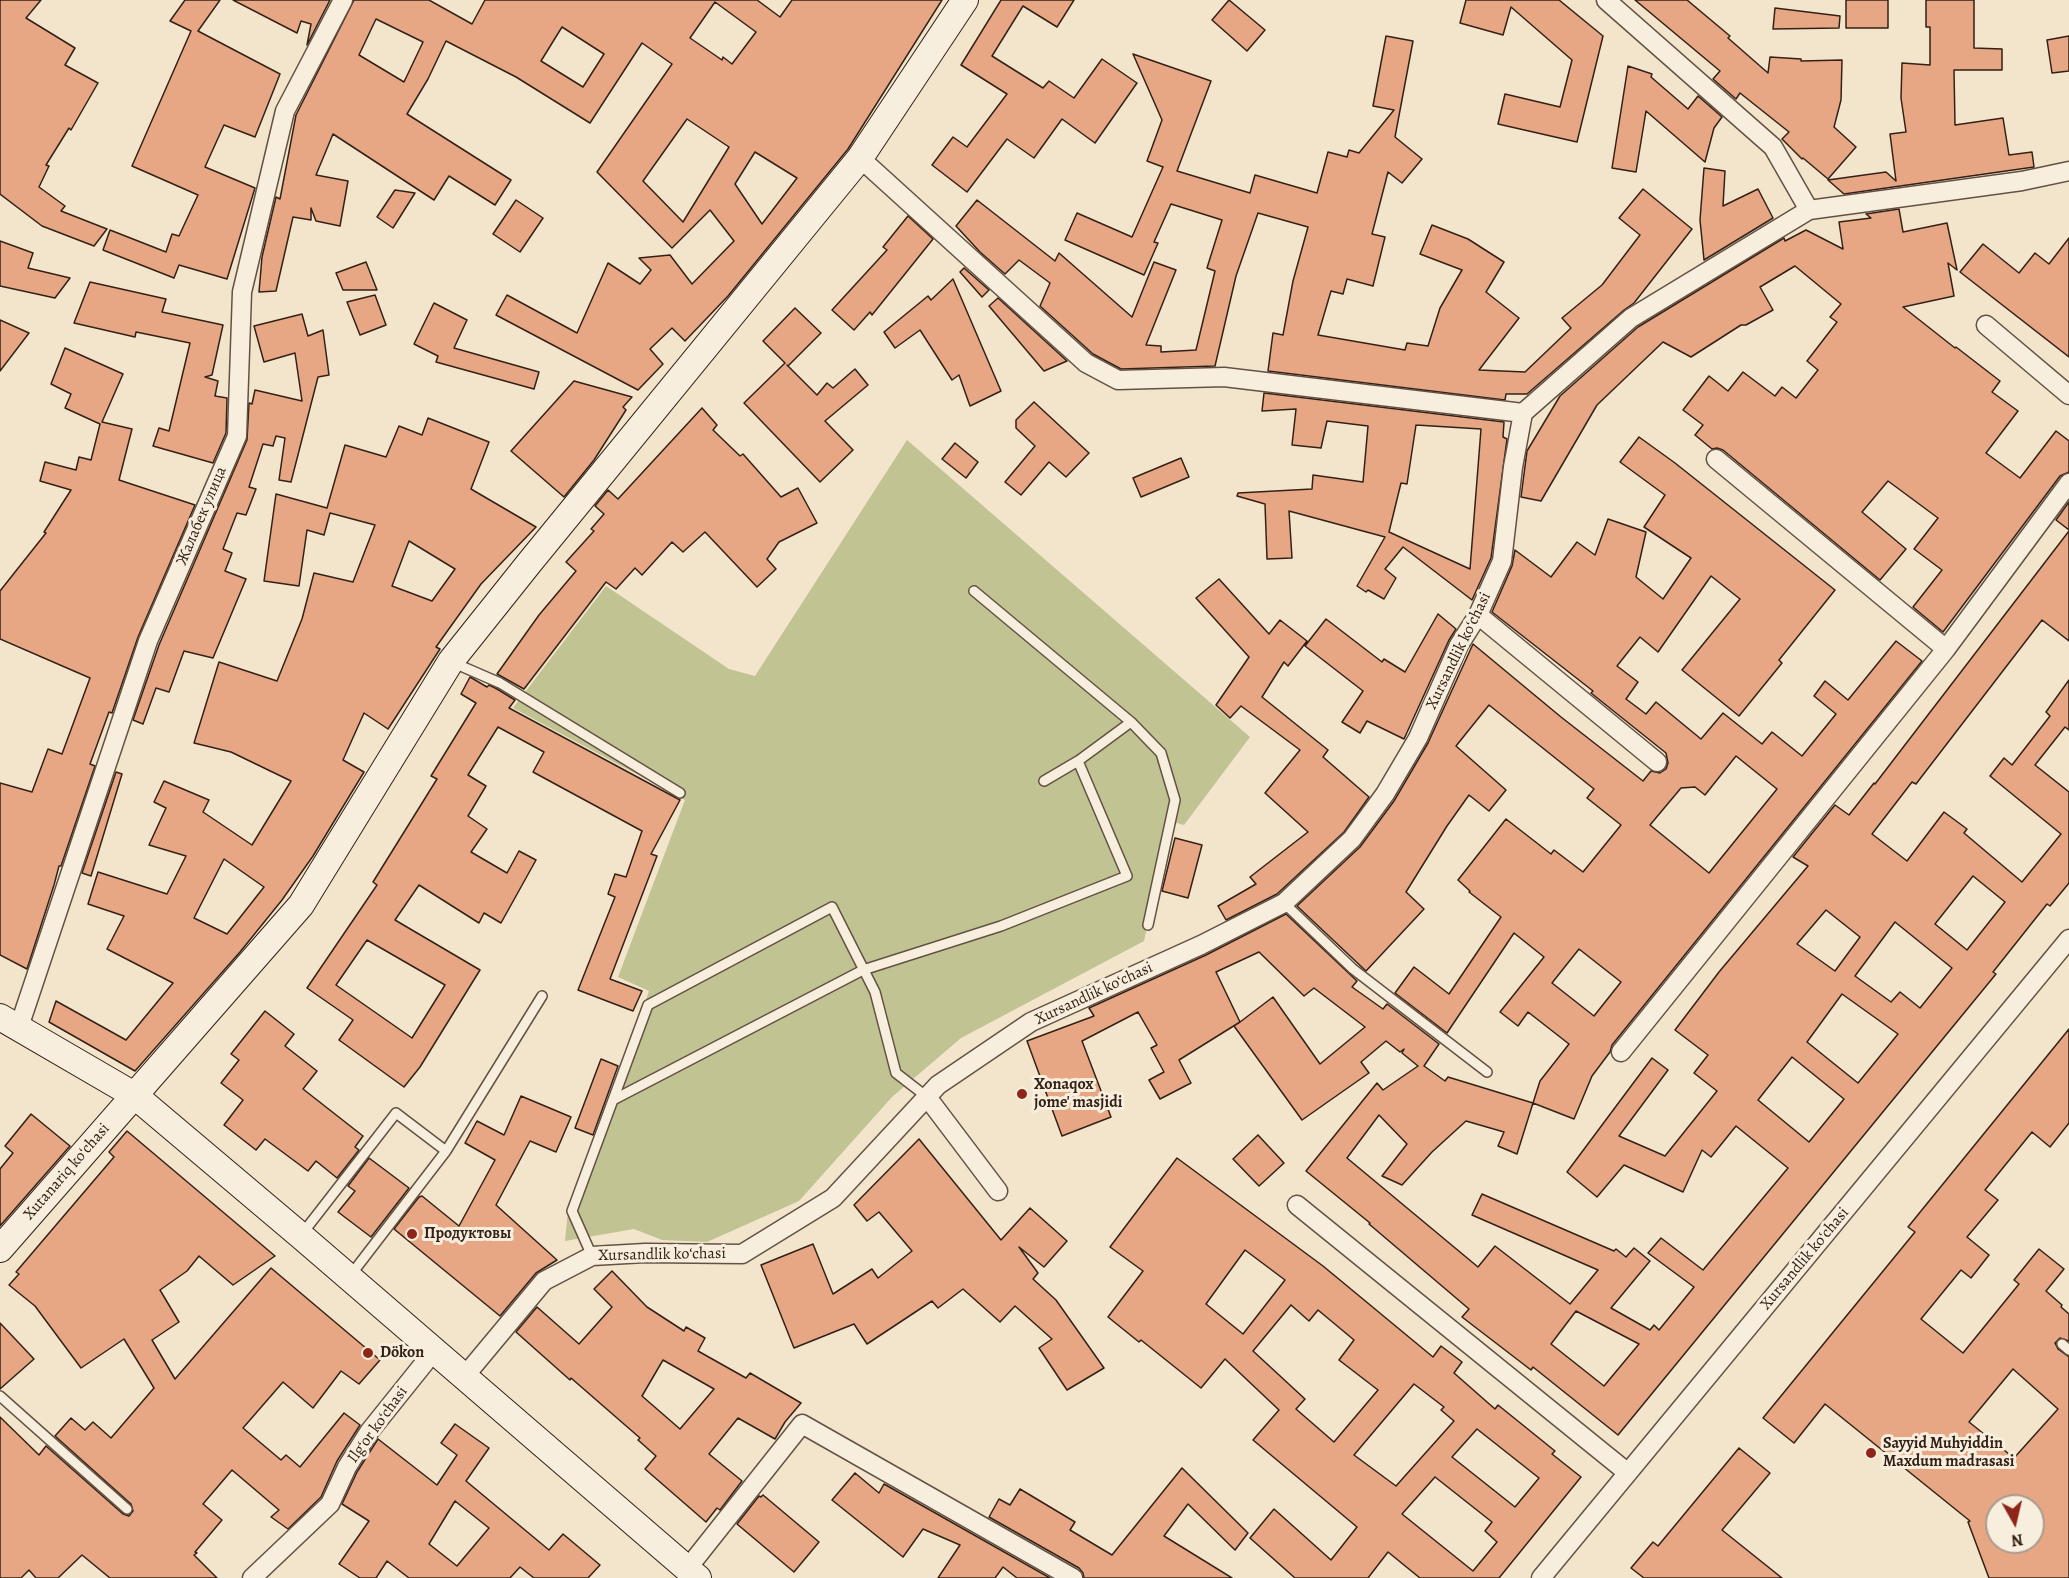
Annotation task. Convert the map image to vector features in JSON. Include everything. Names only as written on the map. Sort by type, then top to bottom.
[{"type":"street","name":"Жалабек улица","points":[[10,1022],[148,641],[237,436],[242,292],[285,111],[343,0]]},
{"type":"street","name":"Xutanariq koʻchasi","points":[[0,1249],[301,905],[451,661],[860,158],[964,0]]},
{"type":"street","points":[[1605,0],[1773,147],[1809,210]]},
{"type":"street","points":[[860,158],[1086,363],[1118,380],[1224,377],[1523,413],[1631,318],[1809,210],[2022,182],[2069,171]]},
{"type":"street","points":[[1986,325],[2069,395]]},
{"type":"street","name":"Xursandlik koʻchasi","points":[[464,1377],[544,1281],[592,1256],[645,1253],[742,1254],[833,1198],[938,1085],[1031,1022],[1201,945],[1284,903],[1352,838],[1385,794],[1418,738],[1459,645],[1478,615],[1502,561],[1513,467],[1523,413]]},
{"type":"street","points":[[1716,459],[1946,649]]},
{"type":"street","points":[[1621,1052],[1946,649],[2069,483]]},
{"type":"street","points":[[1478,615],[1657,762]]},
{"type":"street","name":"Xursandlik koʻchasi","points":[[1541,1578],[2069,939]]},
{"type":"street","points":[[10,1022],[134,1095],[693,1573],[802,1424],[1073,1578]]},
{"type":"street","points":[[927,1097],[998,1191]]},
{"type":"street","points":[[1297,1205],[1628,1473]]},
{"type":"street","name":"Ilgʻor koʻchasi","points":[[252,1578],[330,1504],[347,1467],[369,1432],[434,1351]]},
{"type":"lane","points":[[974,591],[1131,722],[1161,753],[1175,800],[1148,925]]},
{"type":"lane","points":[[451,661],[500,683],[680,793]]},
{"type":"lane","points":[[1044,782],[1078,761],[1131,722]]},
{"type":"lane","points":[[613,1100],[863,970],[1001,926],[1127,876],[1078,761]]},
{"type":"lane","points":[[1284,903],[1353,969],[1487,1072]]},
{"type":"lane","points":[[592,1256],[572,1211],[648,1005],[832,907],[875,992],[896,1073],[927,1097]]},
{"type":"lane","points":[[348,1277],[446,1151],[542,996]]},
{"type":"lane","points":[[301,1236],[396,1113],[446,1151]]},
{"type":"lane","points":[[0,1396],[127,1509]]},
{"type":"green space","points":[[907,440],[1250,737],[1184,825],[1170,821],[1144,941],[961,1038],[892,1097],[799,1201],[707,1242],[662,1240],[634,1229],[565,1241],[568,1211],[596,1142],[649,991],[618,977],[685,800],[513,708],[606,586],[729,669],[755,676]]},
{"type":"building","points":[[0,0],[41,0],[26,18],[75,48],[65,65],[98,83],[71,130],[69,128],[46,165],[49,166],[39,187],[65,206],[61,211],[107,229],[94,246],[42,226],[0,194]]},
{"type":"building","points":[[185,0],[220,0],[198,31],[280,74],[255,137],[224,125],[205,167],[255,188],[227,279],[179,265],[174,278],[103,250],[110,230],[166,252],[172,234],[179,236],[198,195],[132,166],[191,31],[170,21]]},
{"type":"building","points":[[233,0],[330,0],[307,45],[311,24],[301,21],[297,33]]},
{"type":"building","points":[[354,0],[429,0],[472,24],[485,0],[757,0],[780,17],[792,0],[942,0],[848,149],[728,296],[685,341],[672,328],[650,349],[663,364],[638,390],[496,315],[507,295],[577,333],[608,263],[640,284],[651,270],[639,258],[670,255],[692,284],[734,241],[710,210],[672,248],[597,172],[672,64],[642,43],[590,123],[516,77],[446,41],[428,79],[407,114],[511,180],[495,205],[449,176],[434,200],[333,134],[316,175],[348,181],[340,226],[316,221],[311,208],[311,220],[293,217],[276,291],[259,292],[262,257],[276,197],[280,199],[296,115]],"holes":[[[715,2],[756,32],[732,64],[723,57],[722,60],[690,38]],[[376,19],[423,42],[404,82],[359,55]],[[562,27],[604,54],[583,87],[541,61]],[[687,119],[729,147],[683,222],[643,181]],[[755,152],[797,178],[762,224],[735,184]]]},
{"type":"building","points":[[1001,0],[1074,0],[1057,27],[1023,6],[992,56],[1043,88],[1049,81],[1074,98],[1102,59],[1137,83],[1095,143],[1062,119],[1034,158],[1007,139],[967,192],[932,165],[953,137],[967,147],[1007,94],[961,65]]},
{"type":"building","points":[[1229,0],[1265,30],[1247,51],[1212,20]]},
{"type":"building","points":[[1466,0],[1559,0],[1603,36],[1577,142],[1498,124],[1505,94],[1560,107],[1572,60],[1511,7],[1503,35],[1460,23]]},
{"type":"building","points":[[1635,0],[1687,0],[1730,36],[1728,38],[1768,73],[1770,57],[1801,59],[1801,61],[1842,60],[1841,100],[1834,127],[1856,147],[1828,179],[1802,159],[1782,139],[1789,132],[1740,93],[1736,99],[1713,79],[1720,71]]},
{"type":"building","points":[[1846,0],[1888,0],[1888,28],[1846,28]]},
{"type":"building","points":[[1926,0],[1974,0],[1974,48],[2002,49],[2002,70],[1954,70],[1955,125],[2003,118],[2009,155],[2032,152],[2034,167],[1844,194],[1828,180],[1886,172],[1896,181],[1890,134],[1906,132],[1901,98],[1902,63],[1930,65],[1930,27],[1926,27]]},
{"type":"building","points":[[1775,8],[1840,16],[1839,28],[1773,29]]},
{"type":"building","points":[[1386,36],[1413,41],[1395,137],[1422,159],[1402,183],[1388,172],[1372,234],[1385,237],[1373,286],[1347,279],[1343,294],[1331,291],[1318,335],[1405,350],[1407,343],[1428,346],[1440,308],[1462,270],[1420,254],[1432,225],[1468,239],[1504,262],[1486,292],[1519,318],[1479,370],[1525,372],[1571,328],[1562,318],[1602,285],[1640,235],[1619,218],[1643,189],[1692,229],[1634,303],[1527,394],[1506,394],[1505,400],[1268,371],[1273,333],[1283,335],[1293,281],[1308,227],[1258,213],[1236,276],[1215,366],[1121,369],[1093,354],[1040,306],[1050,283],[1019,260],[1005,274],[956,226],[977,200],[1055,261],[1059,253],[1132,317],[1154,262],[1176,270],[1146,345],[1161,346],[1161,352],[1196,350],[1215,271],[1207,268],[1222,220],[1171,204],[1154,242],[1158,243],[1144,275],[1065,240],[1077,213],[1132,237],[1163,167],[1147,161],[1162,120],[1133,54],[1211,81],[1177,171],[1250,193],[1255,175],[1317,193],[1328,152],[1347,157],[1349,150],[1359,153],[1394,110],[1373,106]]},
{"type":"building","points":[[2069,36],[2069,71],[2052,73],[2047,40]]},
{"type":"building","points":[[1628,66],[1652,74],[1651,77],[1688,109],[1698,96],[1722,117],[1714,128],[1705,162],[1646,111],[1636,172],[1612,168]]},
{"type":"building","points":[[1704,168],[1725,171],[1723,206],[1758,189],[1773,218],[1704,260],[1700,220]]},
{"type":"building","points":[[395,190],[415,193],[393,228],[377,217]]},
{"type":"building","points":[[516,200],[543,218],[520,252],[493,234]]},
{"type":"building","points":[[1899,209],[1903,232],[1947,223],[1957,270],[1948,263],[1954,296],[1903,307],[2000,381],[1992,392],[2018,411],[1986,453],[2020,478],[2056,431],[2069,441],[2069,472],[2060,476],[1943,632],[1913,607],[1942,570],[1914,549],[1938,518],[1888,481],[1862,512],[1906,549],[1880,580],[1723,450],[1712,449],[1695,435],[1703,425],[1683,410],[1709,376],[1728,391],[1743,372],[1775,396],[1782,387],[1796,398],[1818,370],[1807,361],[1837,322],[1830,317],[1841,304],[1795,266],[1760,287],[1773,310],[1746,325],[1741,325],[1691,357],[1663,342],[1597,405],[1541,501],[1521,497],[1527,451],[1560,396],[1638,327],[1784,238],[1785,241],[1806,230],[1843,249],[1839,222],[1871,218],[1866,214]]},
{"type":"building","points":[[908,216],[933,239],[872,315],[870,312],[854,330],[832,310],[887,250],[883,247]]},
{"type":"building","points":[[2069,238],[2069,357],[1960,272],[1983,244],[2019,273],[2035,253],[2049,264]]},
{"type":"building","points":[[0,241],[33,253],[28,268],[70,278],[55,298],[0,286]]},
{"type":"building","points":[[366,262],[377,290],[343,290],[336,273]]},
{"type":"building","points":[[964,268],[989,290],[982,297],[960,272]]},
{"type":"building","points":[[953,279],[1001,391],[970,406],[959,375],[952,380],[920,330],[895,348],[884,332],[928,296],[931,300]]},
{"type":"building","points":[[90,282],[166,299],[162,312],[223,325],[212,375],[205,377],[218,381],[215,396],[227,398],[226,433],[213,463],[153,446],[159,428],[169,431],[190,343],[136,332],[135,337],[74,323]]},
{"type":"building","points":[[375,295],[386,325],[360,335],[347,302]]},
{"type":"building","points":[[998,298],[1067,361],[1044,371],[989,306]]},
{"type":"building","points":[[434,303],[467,320],[454,348],[539,372],[534,389],[436,362],[438,356],[414,344]]},
{"type":"building","points":[[795,308],[821,333],[788,366],[817,395],[827,383],[833,388],[855,369],[868,385],[825,421],[853,450],[820,482],[744,403],[785,363],[763,341]]},
{"type":"building","points":[[302,314],[308,336],[323,330],[329,375],[318,377],[291,482],[279,480],[285,438],[276,436],[273,446],[263,444],[249,487],[256,489],[246,515],[237,513],[223,549],[232,553],[225,571],[246,579],[213,658],[184,651],[169,692],[156,688],[143,724],[133,720],[159,645],[247,440],[249,403],[252,404],[255,390],[302,401],[295,353],[264,362],[254,326]]},
{"type":"building","points":[[0,320],[29,333],[0,371]]},
{"type":"building","points":[[65,348],[123,374],[102,422],[132,429],[119,480],[195,505],[138,637],[112,713],[109,712],[90,764],[95,766],[61,866],[59,866],[27,969],[0,955],[0,783],[32,792],[48,749],[62,754],[90,678],[0,639],[0,591],[46,533],[44,532],[71,490],[40,481],[45,462],[76,470],[79,457],[91,460],[100,424],[65,408],[71,394],[51,384]]},
{"type":"building","points":[[574,381],[632,397],[623,407],[626,410],[594,460],[564,497],[511,451]]},
{"type":"building","points":[[1264,393],[1504,422],[1503,437],[1507,439],[1491,558],[1472,600],[1403,547],[1385,569],[1396,578],[1384,599],[1368,590],[1366,592],[1357,586],[1385,537],[1289,511],[1292,558],[1267,559],[1265,504],[1237,496],[1238,493],[1312,489],[1313,475],[1363,482],[1368,426],[1327,421],[1321,448],[1292,445],[1296,409],[1262,411]],"holes":[[[1416,425],[1481,429],[1470,569],[1389,532],[1401,483],[1407,484]]]},
{"type":"building","points":[[1034,402],[1089,453],[1066,477],[1049,462],[1021,495],[1005,482],[1035,446],[1016,428],[1016,420]]},
{"type":"building","points":[[702,408],[717,425],[713,430],[740,456],[743,454],[781,497],[798,488],[817,523],[779,542],[767,559],[776,569],[757,587],[705,532],[683,552],[672,542],[642,575],[635,568],[616,589],[606,582],[524,689],[497,674],[539,615],[576,571],[566,562],[594,531],[591,529],[604,514],[595,506],[608,490],[618,499]]},
{"type":"building","points":[[428,418],[489,442],[471,489],[536,527],[481,584],[436,647],[440,649],[388,729],[364,713],[343,760],[364,772],[313,856],[282,900],[240,952],[135,1071],[49,1022],[56,1001],[126,1040],[173,983],[107,949],[124,916],[88,904],[98,872],[167,894],[186,856],[149,845],[166,808],[154,802],[164,781],[209,800],[203,812],[252,845],[291,781],[231,752],[194,743],[219,662],[277,681],[302,619],[314,573],[353,582],[375,525],[330,513],[324,535],[307,530],[299,586],[264,581],[276,494],[327,508],[345,445],[386,457],[399,426],[422,435]],"holes":[[[409,541],[455,569],[432,601],[392,586]],[[224,859],[264,887],[227,934],[194,918]]]},
{"type":"building","points":[[1639,437],[1835,590],[1779,660],[1782,663],[1739,716],[1682,670],[1740,599],[1711,576],[1658,652],[1640,637],[1617,666],[1638,682],[1626,699],[1646,714],[1656,702],[1701,739],[1723,713],[1762,744],[1772,732],[1802,756],[1836,714],[1814,696],[1825,681],[1848,700],[1896,641],[1922,661],[1612,1045],[1610,1052],[1592,1076],[1574,1119],[1533,1103],[1540,1081],[1569,1044],[1528,1012],[1518,1026],[1500,1012],[1544,957],[1514,933],[1447,1033],[1395,993],[1414,967],[1449,994],[1501,917],[1469,892],[1458,880],[1506,819],[1551,854],[1554,850],[1583,872],[1621,825],[1587,798],[1594,789],[1489,705],[1456,746],[1506,790],[1489,811],[1469,795],[1406,892],[1424,909],[1366,971],[1297,906],[1360,847],[1394,801],[1428,743],[1473,644],[1643,781],[1651,771],[1660,773],[1666,769],[1668,763],[1666,753],[1591,693],[1593,691],[1492,612],[1512,566],[1515,550],[1551,577],[1577,542],[1595,555],[1608,519],[1646,532],[1636,577],[1663,599],[1691,558],[1644,527],[1665,495],[1620,462]],"holes":[[[1736,756],[1777,789],[1709,873],[1650,825],[1681,788],[1695,787],[1705,795]],[[1579,949],[1621,982],[1594,1016],[1552,983]]]},
{"type":"building","points":[[955,443],[978,462],[966,478],[942,459]]},
{"type":"building","points":[[1181,458],[1189,477],[1141,497],[1133,478]]},
{"type":"building","points":[[2069,502],[2069,530],[2056,520]]},
{"type":"building","points":[[2069,531],[2069,641],[2042,620],[1916,784],[1912,782],[1872,834],[1907,861],[1944,812],[1967,829],[1964,833],[2022,882],[2061,834],[1990,776],[2004,758],[2012,765],[2050,716],[2046,712],[2069,680],[2069,730],[2065,727],[2035,765],[2069,792],[2069,883],[2050,906],[2047,904],[1993,972],[1996,974],[1618,1435],[1533,1367],[1531,1370],[1462,1317],[1469,1309],[1306,1171],[1377,1083],[1383,1090],[1418,1066],[1402,1053],[1404,1049],[1400,1052],[1386,1041],[1361,1062],[1369,1073],[1302,1120],[1234,1026],[1240,1022],[1179,1060],[1191,1083],[1160,1099],[1149,1080],[1164,1072],[1151,1048],[1157,1045],[1138,1012],[1082,1041],[1111,1117],[1062,1136],[1027,1041],[1094,1016],[1089,1008],[1206,955],[1286,914],[1357,981],[1352,987],[1383,1009],[1387,1004],[1439,1044],[1424,1066],[1445,1081],[1448,1077],[1533,1103],[1517,1154],[1498,1146],[1504,1132],[1466,1121],[1432,1152],[1402,1185],[1382,1176],[1407,1144],[1379,1115],[1347,1158],[1478,1267],[1495,1246],[1570,1304],[1598,1270],[1472,1215],[1482,1194],[1614,1251],[1616,1249],[1626,1257],[1634,1248],[1650,1261],[1611,1308],[1650,1330],[1654,1325],[1659,1330],[1694,1287],[1648,1253],[1661,1238],[1703,1270],[1788,1168],[1736,1126],[1711,1157],[1702,1150],[1683,1192],[1624,1165],[1597,1197],[1567,1172],[1652,1058],[1668,1070],[1619,1136],[1665,1156],[1717,1091],[1694,1073],[1708,1055],[1675,1030],[1719,972],[1808,866],[1793,857],[1835,805],[1849,815]],"holes":[[[1973,876],[2005,902],[1967,950],[1935,924]],[[1826,910],[1860,937],[1835,971],[1797,944]],[[1895,922],[1952,968],[1920,1008],[1900,992],[1891,1002],[1855,976]],[[1259,952],[1304,996],[1314,988],[1365,1027],[1320,1064],[1273,997],[1240,1022],[1216,972]],[[1842,994],[1898,1034],[1858,1083],[1807,1042]],[[1792,1057],[1844,1099],[1809,1142],[1758,1100]],[[1576,1311],[1639,1344],[1604,1386],[1551,1344]]]},
{"type":"building","points":[[1219,579],[1269,634],[1280,620],[1307,641],[1288,666],[1284,662],[1262,697],[1328,750],[1323,757],[1369,797],[1344,832],[1277,894],[1226,920],[1218,906],[1256,884],[1250,877],[1308,832],[1265,793],[1300,750],[1241,706],[1230,718],[1216,705],[1249,657],[1196,598]]},
{"type":"building","points":[[1438,614],[1456,629],[1404,739],[1367,721],[1360,733],[1342,722],[1363,691],[1305,646],[1326,619],[1382,662],[1384,659],[1405,672]]},
{"type":"building","points":[[470,677],[487,687],[489,685],[515,700],[509,708],[680,800],[651,854],[657,856],[610,979],[642,991],[633,1011],[578,990],[615,897],[608,894],[615,874],[626,877],[642,831],[533,772],[544,752],[498,727],[468,775],[486,786],[468,816],[487,829],[471,852],[507,873],[519,851],[536,860],[501,923],[484,913],[479,923],[419,885],[395,920],[480,970],[420,1067],[404,1087],[339,1040],[353,1020],[307,988],[377,885],[373,882],[437,779],[431,776],[476,703],[461,694]],"holes":[[[367,940],[445,985],[412,1038],[336,985]]]},
{"type":"building","points":[[116,772],[122,774],[91,876],[82,873]]},
{"type":"building","points":[[1175,838],[1202,845],[1188,898],[1162,891]]},
{"type":"building","points":[[265,1011],[294,1034],[285,1046],[317,1071],[303,1089],[363,1136],[355,1147],[359,1150],[337,1178],[316,1161],[308,1171],[265,1139],[256,1150],[224,1125],[243,1100],[221,1083],[239,1060],[231,1054]]},
{"type":"building","points":[[2069,1029],[2069,1123],[2050,1147],[2032,1132],[1985,1190],[1998,1200],[1967,1237],[1989,1255],[1971,1278],[1961,1270],[1921,1319],[1963,1353],[2019,1284],[2014,1280],[2039,1249],[2064,1269],[2046,1291],[2069,1314],[2069,1341],[2060,1338],[2055,1343],[2058,1349],[2069,1357],[2069,1578],[1989,1578],[1968,1522],[1970,1521],[1825,1404],[1794,1443],[1763,1418],[1915,1232],[1908,1227]],"holes":[[[2013,1369],[2058,1409],[2014,1458],[1969,1422]]]},
{"type":"building","points":[[601,1059],[618,1066],[593,1135],[575,1128]]},
{"type":"building","points":[[521,1096],[571,1117],[556,1152],[530,1141],[496,1205],[557,1260],[536,1273],[500,1316],[394,1229],[422,1196],[459,1226],[495,1160],[465,1143],[477,1121],[504,1135]]},
{"type":"building","points":[[31,1114],[70,1146],[0,1226],[0,1169],[13,1153],[5,1146]]},
{"type":"building","points":[[127,1131],[275,1256],[233,1285],[199,1256],[187,1271],[160,1290],[179,1322],[152,1340],[175,1379],[271,1268],[380,1360],[359,1384],[341,1371],[313,1408],[283,1382],[243,1428],[281,1460],[286,1455],[300,1467],[344,1413],[360,1425],[337,1461],[321,1497],[288,1529],[271,1517],[279,1510],[232,1470],[203,1504],[222,1520],[194,1555],[217,1578],[110,1578],[82,1555],[58,1578],[36,1578],[29,1570],[21,1578],[0,1578],[0,1417],[39,1455],[46,1446],[123,1514],[129,1516],[133,1511],[131,1504],[55,1436],[71,1418],[85,1430],[93,1422],[111,1438],[154,1388],[124,1339],[81,1368],[35,1306],[9,1285],[19,1274],[16,1272],[114,1157],[109,1152]]},
{"type":"building","points":[[1258,1135],[1284,1163],[1259,1186],[1233,1159]]},
{"type":"building","points":[[919,1139],[1001,1240],[1030,1208],[1067,1241],[1044,1267],[1019,1247],[1038,1273],[1033,1279],[1056,1300],[1104,1368],[1067,1390],[1039,1348],[1052,1339],[1015,1306],[1000,1322],[963,1289],[938,1308],[932,1301],[867,1344],[854,1324],[794,1348],[761,1265],[813,1244],[833,1294],[872,1269],[878,1278],[912,1251],[879,1212],[867,1221],[854,1205]]},
{"type":"building","points":[[369,1158],[409,1188],[371,1237],[338,1212],[355,1191],[348,1186]]},
{"type":"building","points":[[1177,1158],[1323,1266],[1433,1357],[1441,1346],[1462,1362],[1454,1373],[1495,1409],[1498,1405],[1555,1451],[1552,1454],[1581,1477],[1499,1578],[1420,1578],[1388,1552],[1368,1578],[1295,1578],[1250,1538],[1274,1509],[1331,1560],[1357,1527],[1253,1440],[1279,1410],[1225,1359],[1201,1388],[1108,1317],[1143,1271],[1110,1247]],"holes":[[[1245,1250],[1285,1280],[1243,1334],[1206,1304]],[[1291,1305],[1309,1321],[1318,1310],[1354,1340],[1339,1360],[1378,1390],[1334,1442],[1296,1409],[1305,1399],[1253,1351]],[[1414,1384],[1444,1407],[1441,1410],[1454,1421],[1396,1486],[1354,1455]],[[1477,1429],[1539,1478],[1515,1507],[1452,1457]],[[1435,1477],[1492,1522],[1485,1531],[1497,1542],[1473,1571],[1402,1514]]]},
{"type":"building","points":[[612,1271],[647,1307],[684,1331],[686,1327],[705,1338],[698,1351],[746,1378],[750,1373],[801,1403],[785,1422],[775,1439],[738,1418],[709,1454],[742,1481],[720,1510],[717,1508],[706,1522],[645,1469],[656,1456],[638,1440],[640,1438],[516,1332],[537,1307],[579,1344],[612,1307],[594,1289]],"holes":[[[663,1360],[714,1389],[680,1429],[642,1396]]]},
{"type":"building","points":[[0,1323],[34,1359],[0,1389]]},
{"type":"building","points":[[455,1424],[489,1448],[466,1481],[549,1550],[563,1534],[600,1565],[588,1578],[534,1578],[520,1567],[510,1578],[409,1578],[387,1561],[376,1578],[360,1578],[339,1564],[369,1521],[342,1504],[357,1472],[378,1439],[437,1485],[457,1455],[441,1443]],"holes":[[[455,1501],[489,1528],[457,1566],[429,1544]]]},
{"type":"building","points":[[1739,1448],[1770,1473],[1722,1530],[1782,1578],[1644,1578],[1631,1568],[1653,1542],[1658,1546]]},
{"type":"building","points":[[1182,1468],[1248,1533],[1235,1550],[1188,1504],[1164,1536],[1232,1578],[1084,1578],[1079,1568],[989,1517],[999,1499],[1010,1505],[1020,1489],[1075,1522],[1070,1530],[1112,1555]]},
{"type":"building","points":[[855,1473],[879,1493],[884,1484],[1050,1578],[1017,1578],[1003,1567],[995,1578],[938,1578],[960,1545],[923,1529],[903,1557],[832,1500]]},
{"type":"building","points":[[763,1495],[819,1542],[794,1572],[737,1524],[759,1496]]},
{"type":"place","name":"Xonaqox jome' masjidi","points":[[1022,1094]]},
{"type":"place","name":"Продуктовы","points":[[412,1234]]},
{"type":"place","name":"Dökon","points":[[368,1353]]},
{"type":"place","name":"Sayyid Muhyiddin Maxdum madrasasi","points":[[1871,1453]]}]
